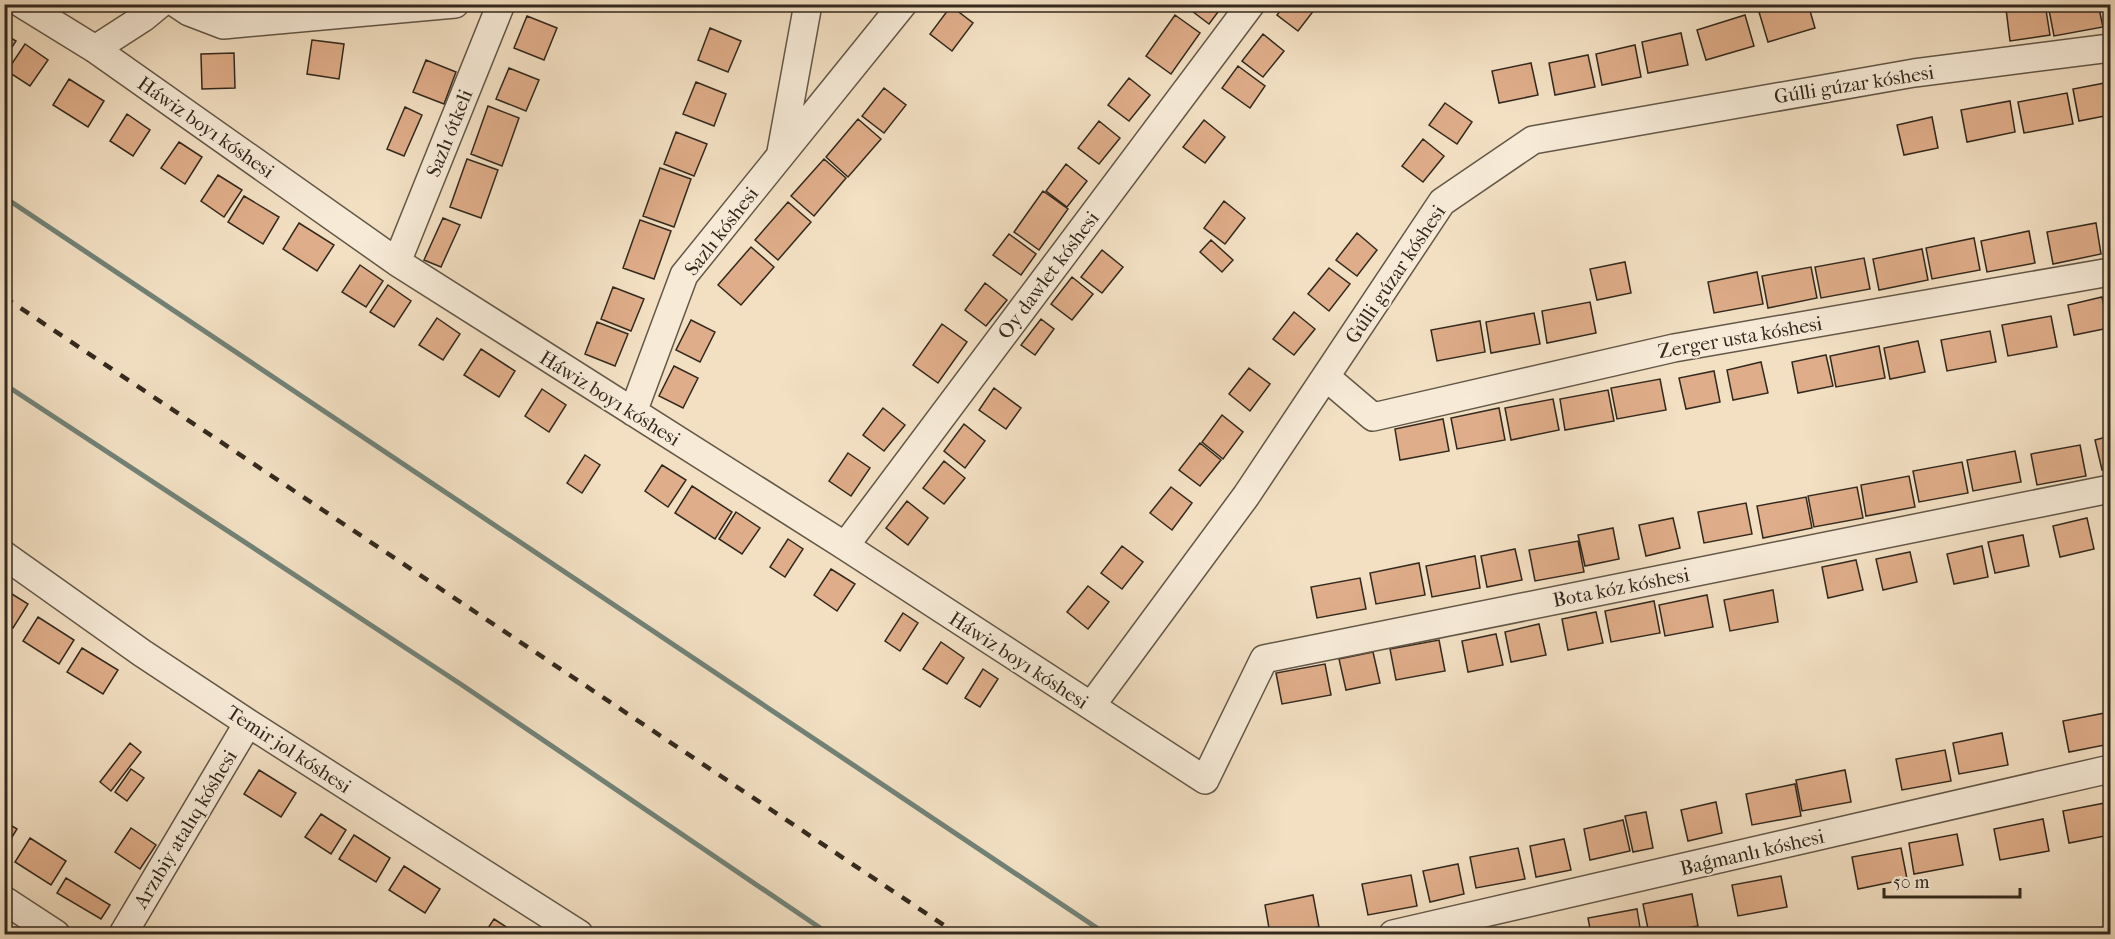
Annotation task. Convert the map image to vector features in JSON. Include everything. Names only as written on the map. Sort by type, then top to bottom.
[{"type":"street","name":"Háwiz boyı kóshesi","points":[[22,4],[95,49],[397,262],[845,546],[1205,780]]},
{"type":"street","points":[[95,49],[143,18],[160,4]]},
{"type":"street","points":[[177,4],[189,12],[223,25],[455,4]]},
{"type":"street","name":"Sazlı ótkeli","points":[[397,262],[501,4]]},
{"type":"street","name":"Sazlı kóshesi","points":[[781,156],[808,4]]},
{"type":"street","name":"Sazlı kóshesi","points":[[633,412],[684,275],[903,4]]},
{"type":"street","name":"Oy dawlet kóshesi","points":[[845,546],[1251,4]]},
{"type":"street","name":"Gúlli gúzar kóshesi","points":[[1091,706],[1246,496],[1442,202],[1533,140],[1914,73],[2110,48]]},
{"type":"street","name":"Zerger usta kóshesi","points":[[1326,376],[1373,417],[1674,348],[2110,272]]},
{"type":"street","name":"Bota kóz kóshesi","points":[[1205,780],[1264,659],[2110,489]]},
{"type":"street","name":"Temir jol kóshesi","points":[[4,555],[248,723],[579,934]]},
{"type":"street","name":"Arzıbiy atalıq kóshesi","points":[[123,934],[248,723]]},
{"type":"street","name":"Baǵmanlı kóshesi","points":[[1393,934],[2110,769]]},
{"type":"street","points":[[4,900],[56,934]]},
{"type":"building","points":[[1190,4],[1224,4],[1209,24],[1188,8]]},
{"type":"building","points":[[1285,4],[1318,5],[1298,31],[1277,15]]},
{"type":"building","points":[[1783,4],[1808,4],[1815,28],[1768,42],[1759,12]]},
{"type":"building","points":[[2045,4],[2050,35],[2010,41],[2006,9]]},
{"type":"building","points":[[2098,4],[2103,27],[2054,36],[2048,5]]},
{"type":"building","points":[[2104,4],[2110,4],[2110,27],[2108,27]]},
{"type":"building","points":[[951,6],[973,23],[952,51],[930,34]]},
{"type":"building","points":[[1175,15],[1200,33],[1171,74],[1146,56]]},
{"type":"building","points":[[1745,15],[1754,46],[1706,60],[1697,30]]},
{"type":"building","points":[[527,16],[557,28],[544,60],[514,48]]},
{"type":"building","points":[[710,28],[741,41],[728,72],[698,60]]},
{"type":"building","points":[[1681,33],[1688,65],[1648,73],[1642,42]]},
{"type":"building","points":[[4,34],[16,41],[4,59]]},
{"type":"building","points":[[1263,34],[1284,51],[1263,77],[1242,61]]},
{"type":"building","points":[[312,40],[344,44],[339,79],[307,74]]},
{"type":"building","points":[[25,44],[48,60],[30,86],[7,71]]},
{"type":"building","points":[[1635,45],[1641,77],[1602,85],[1596,54]]},
{"type":"building","points":[[234,53],[235,88],[202,89],[201,54]]},
{"type":"building","points":[[1588,55],[1595,87],[1555,95],[1549,63]]},
{"type":"building","points":[[426,60],[456,72],[444,104],[413,92]]},
{"type":"building","points":[[1531,63],[1538,95],[1499,103],[1492,71]]},
{"type":"building","points":[[1238,66],[1265,86],[1250,108],[1222,88]]},
{"type":"building","points":[[509,68],[539,80],[526,111],[496,99]]},
{"type":"building","points":[[1129,78],[1150,95],[1129,121],[1108,105]]},
{"type":"building","points":[[69,79],[104,101],[88,127],[53,105]]},
{"type":"building","points":[[696,82],[726,94],[714,126],[683,114]]},
{"type":"building","points":[[2110,82],[2110,115],[2079,121],[2073,89]]},
{"type":"building","points":[[884,88],[906,105],[884,133],[862,116]]},
{"type":"building","points":[[2067,93],[2073,124],[2024,133],[2018,102]]},
{"type":"building","points":[[2010,101],[2015,132],[1967,142],[1961,110]]},
{"type":"building","points":[[1445,103],[1472,122],[1457,144],[1429,125]]},
{"type":"building","points":[[488,106],[519,118],[502,166],[471,154]]},
{"type":"building","points":[[405,107],[422,115],[404,156],[387,149]]},
{"type":"building","points":[[127,114],[150,130],[133,156],[110,141]]},
{"type":"building","points":[[1932,117],[1938,148],[1904,155],[1897,125]]},
{"type":"building","points":[[858,119],[881,139],[848,177],[826,157]]},
{"type":"building","points":[[1204,120],[1225,137],[1205,163],[1183,147]]},
{"type":"building","points":[[1099,121],[1120,138],[1099,164],[1078,148]]},
{"type":"building","points":[[676,132],[707,144],[694,176],[664,164]]},
{"type":"building","points":[[1423,139],[1444,156],[1423,182],[1402,166]]},
{"type":"building","points":[[179,142],[202,157],[185,184],[161,168]]},
{"type":"building","points":[[467,159],[498,170],[481,218],[450,207]]},
{"type":"building","points":[[824,159],[846,178],[814,216],[791,196]]},
{"type":"building","points":[[1066,164],[1087,181],[1067,207],[1046,191]]},
{"type":"building","points":[[660,168],[691,179],[674,227],[643,216]]},
{"type":"building","points":[[218,175],[242,190],[224,217],[201,201]]},
{"type":"building","points":[[1043,191],[1068,209],[1039,250],[1014,232]]},
{"type":"building","points":[[244,196],[279,217],[263,244],[228,222]]},
{"type":"building","points":[[1224,201],[1245,218],[1225,244],[1204,228]]},
{"type":"building","points":[[788,202],[811,222],[778,260],[755,240]]},
{"type":"building","points":[[443,218],[460,225],[441,267],[424,260]]},
{"type":"building","points":[[640,220],[671,231],[654,279],[623,268]]},
{"type":"building","points":[[299,223],[334,245],[317,271],[283,249]]},
{"type":"building","points":[[2096,223],[2101,254],[2053,264],[2047,232]]},
{"type":"building","points":[[2029,231],[2035,263],[1987,272],[1981,241]]},
{"type":"building","points":[[1357,233],[1377,250],[1357,276],[1336,260]]},
{"type":"building","points":[[1009,234],[1036,254],[1021,275],[993,255]]},
{"type":"building","points":[[1974,238],[1980,270],[1932,279],[1926,248]]},
{"type":"building","points":[[1211,240],[1233,260],[1222,272],[1200,252]]},
{"type":"building","points":[[751,247],[774,267],[741,305],[718,285]]},
{"type":"building","points":[[1922,249],[1928,280],[1879,290],[1873,259]]},
{"type":"building","points":[[1102,250],[1123,267],[1102,293],[1081,277]]},
{"type":"building","points":[[1864,258],[1870,289],[1821,298],[1815,267]]},
{"type":"building","points":[[1625,262],[1631,293],[1597,300],[1590,269]]},
{"type":"building","points":[[360,265],[383,281],[366,307],[342,292]]},
{"type":"building","points":[[1811,267],[1817,298],[1768,308],[1762,276]]},
{"type":"building","points":[[1329,268],[1350,284],[1329,311],[1308,294]]},
{"type":"building","points":[[1757,272],[1763,304],[1714,313],[1708,282]]},
{"type":"building","points":[[1072,277],[1093,294],[1072,320],[1051,304]]},
{"type":"building","points":[[985,283],[1007,300],[986,326],[965,310]]},
{"type":"building","points":[[388,285],[411,301],[394,327],[370,312]]},
{"type":"building","points":[[613,287],[644,299],[631,331],[601,319]]},
{"type":"building","points":[[2102,297],[2109,328],[2074,335],[2068,305]]},
{"type":"building","points":[[1590,302],[1596,333],[1547,343],[1542,311]]},
{"type":"building","points":[[1294,312],[1315,329],[1294,355],[1273,339]]},
{"type":"building","points":[[1534,313],[1540,344],[1491,353],[1486,322]]},
{"type":"building","points":[[2051,316],[2057,347],[2008,356],[2002,325]]},
{"type":"building","points":[[437,318],[460,334],[443,360],[419,345]]},
{"type":"building","points":[[1041,319],[1054,329],[1035,355],[1021,345]]},
{"type":"building","points":[[691,320],[715,332],[700,362],[676,350]]},
{"type":"building","points":[[1480,321],[1485,352],[1437,361],[1431,330]]},
{"type":"building","points":[[597,322],[628,334],[615,366],[585,354]]},
{"type":"building","points":[[942,324],[967,342],[938,383],[913,365]]},
{"type":"building","points":[[1990,331],[1996,362],[1947,371],[1941,340]]},
{"type":"building","points":[[1918,341],[1925,372],[1890,379],[1884,348]]},
{"type":"building","points":[[1879,346],[1885,378],[1836,387],[1830,356]]},
{"type":"building","points":[[481,349],[515,371],[499,397],[464,375]]},
{"type":"building","points":[[1826,355],[1833,386],[1798,393],[1792,362]]},
{"type":"building","points":[[1761,362],[1768,393],[1733,400],[1727,370]]},
{"type":"building","points":[[674,366],[698,378],[683,408],[659,396]]},
{"type":"building","points":[[1249,368],[1270,384],[1250,411],[1229,394]]},
{"type":"building","points":[[1714,371],[1720,402],[1686,409],[1679,378]]},
{"type":"building","points":[[1660,379],[1666,410],[1617,419],[1611,388]]},
{"type":"building","points":[[994,388],[1021,408],[1006,429],[979,410]]},
{"type":"building","points":[[542,389],[566,405],[549,432],[525,416]]},
{"type":"building","points":[[1608,390],[1614,421],[1565,430],[1560,399]]},
{"type":"building","points":[[1553,399],[1559,430],[1511,440],[1505,408]]},
{"type":"building","points":[[883,408],[905,425],[884,451],[863,435]]},
{"type":"building","points":[[1499,408],[1505,440],[1457,449],[1451,418]]},
{"type":"building","points":[[1222,415],[1243,432],[1223,459],[1202,442]]},
{"type":"building","points":[[1443,419],[1449,451],[1400,460],[1395,429]]},
{"type":"building","points":[[964,424],[985,441],[965,468],[944,451]]},
{"type":"building","points":[[2110,436],[2110,469],[2102,470],[2095,440]]},
{"type":"building","points":[[1200,443],[1221,460],[1200,486],[1179,470]]},
{"type":"building","points":[[2080,445],[2086,476],[2037,485],[2031,454]]},
{"type":"building","points":[[2015,451],[2021,482],[1973,491],[1967,460]]},
{"type":"building","points":[[848,453],[870,468],[851,496],[829,481]]},
{"type":"building","points":[[585,455],[600,465],[582,493],[567,483]]},
{"type":"building","points":[[944,461],[965,478],[944,504],[923,488]]},
{"type":"building","points":[[1962,462],[1968,493],[1919,502],[1913,471]]},
{"type":"building","points":[[662,465],[686,480],[668,507],[645,491]]},
{"type":"building","points":[[1909,476],[1915,507],[1866,516],[1861,485]]},
{"type":"building","points":[[692,486],[732,512],[715,539],[675,513]]},
{"type":"building","points":[[1171,487],[1192,503],[1172,530],[1150,513]]},
{"type":"building","points":[[1857,487],[1863,518],[1814,527],[1808,496]]},
{"type":"building","points":[[1806,497],[1812,528],[1763,538],[1757,506]]},
{"type":"building","points":[[907,501],[928,518],[908,545],[886,528]]},
{"type":"building","points":[[1746,503],[1752,534],[1704,543],[1698,512]]},
{"type":"building","points":[[736,512],[760,528],[742,554],[719,539]]},
{"type":"building","points":[[1673,518],[1680,548],[1646,556],[1639,525]]},
{"type":"building","points":[[2087,518],[2094,549],[2060,557],[2053,526]]},
{"type":"building","points":[[1613,528],[1619,559],[1585,566],[1578,535]]},
{"type":"building","points":[[2023,535],[2029,566],[1995,573],[1988,542]]},
{"type":"building","points":[[788,539],[803,549],[785,577],[770,567]]},
{"type":"building","points":[[1578,541],[1584,572],[1535,581],[1529,550]]},
{"type":"building","points":[[1122,546],[1143,562],[1122,589],[1101,573]]},
{"type":"building","points":[[1982,546],[1988,577],[1954,584],[1947,554]]},
{"type":"building","points":[[1515,549],[1522,580],[1487,587],[1481,556]]},
{"type":"building","points":[[1910,552],[1917,582],[1883,590],[1876,559]]},
{"type":"building","points":[[1475,556],[1480,588],[1432,597],[1426,566]]},
{"type":"building","points":[[1856,560],[1863,590],[1828,598],[1822,567]]},
{"type":"building","points":[[1419,563],[1425,595],[1376,604],[1370,573]]},
{"type":"building","points":[[831,569],[855,584],[837,611],[814,595]]},
{"type":"building","points":[[1360,578],[1366,609],[1317,618],[1311,587]]},
{"type":"building","points":[[1088,586],[1109,602],[1088,629],[1067,612]]},
{"type":"building","points":[[4,589],[28,604],[13,628],[4,622]]},
{"type":"building","points":[[1773,590],[1778,622],[1730,631],[1724,600]]},
{"type":"building","points":[[1707,595],[1713,627],[1665,636],[1659,605]]},
{"type":"building","points":[[1654,601],[1660,633],[1611,642],[1605,611]]},
{"type":"building","points":[[1596,612],[1603,643],[1568,650],[1562,619]]},
{"type":"building","points":[[903,613],[918,623],[900,651],[885,641]]},
{"type":"building","points":[[38,617],[74,640],[59,664],[23,641]]},
{"type":"building","points":[[1539,624],[1546,655],[1511,662],[1505,632]]},
{"type":"building","points":[[1496,634],[1503,665],[1468,672],[1462,641]]},
{"type":"building","points":[[1439,640],[1445,671],[1396,680],[1390,649]]},
{"type":"building","points":[[941,642],[964,658],[947,684],[923,669]]},
{"type":"building","points":[[82,648],[118,670],[103,694],[67,672]]},
{"type":"building","points":[[1373,652],[1380,683],[1346,690],[1339,659]]},
{"type":"building","points":[[1325,664],[1331,695],[1282,704],[1276,673]]},
{"type":"building","points":[[983,669],[998,679],[980,707],[965,698]]},
{"type":"building","points":[[2110,712],[2110,744],[2069,752],[2063,721]]},
{"type":"building","points":[[2002,733],[2008,765],[1959,774],[1953,743]]},
{"type":"building","points":[[130,743],[141,752],[111,791],[100,782]]},
{"type":"building","points":[[1945,750],[1951,781],[1902,790],[1896,759]]},
{"type":"building","points":[[131,769],[144,778],[127,801],[115,792]]},
{"type":"building","points":[[259,770],[296,793],[281,817],[244,794]]},
{"type":"building","points":[[1845,770],[1851,802],[1802,811],[1796,780]]},
{"type":"building","points":[[1795,784],[1801,816],[1752,825],[1746,794]]},
{"type":"building","points":[[1716,802],[1722,833],[1688,841],[1681,810]]},
{"type":"building","points":[[2110,802],[2110,835],[2069,843],[2063,811]]},
{"type":"building","points":[[1646,812],[1653,848],[1633,852],[1625,816]]},
{"type":"building","points":[[321,814],[346,830],[331,854],[305,837]]},
{"type":"building","points":[[2043,819],[2049,851],[2000,860],[1994,829]]},
{"type":"building","points":[[1623,820],[1630,851],[1590,860],[1584,829]]},
{"type":"building","points":[[4,821],[17,829],[4,850]]},
{"type":"building","points":[[131,828],[156,845],[140,869],[115,852]]},
{"type":"building","points":[[1957,834],[1963,865],[1914,874],[1909,843]]},
{"type":"building","points":[[354,835],[390,858],[376,882],[339,859]]},
{"type":"building","points":[[30,838],[66,861],[51,885],[15,862]]},
{"type":"building","points":[[1564,839],[1571,870],[1536,877],[1530,846]]},
{"type":"building","points":[[1518,848],[1525,879],[1476,888],[1470,857]]},
{"type":"building","points":[[1901,848],[1907,879],[1858,889],[1852,857]]},
{"type":"building","points":[[1458,864],[1464,894],[1430,902],[1423,871]]},
{"type":"building","points":[[404,866],[440,889],[425,913],[389,890]]},
{"type":"building","points":[[1411,875],[1417,906],[1368,915],[1362,884]]},
{"type":"building","points":[[1781,876],[1787,907],[1738,916],[1732,885]]},
{"type":"building","points":[[66,878],[110,905],[101,919],[57,893]]},
{"type":"building","points":[[1692,894],[1698,926],[1649,934],[1643,904]]},
{"type":"building","points":[[1313,895],[1319,927],[1270,934],[1265,905]]},
{"type":"building","points":[[1637,909],[1641,934],[1591,934],[1588,918]]},
{"type":"building","points":[[494,919],[517,934],[484,934]]},
{"type":"waterway","points":[[4,197],[1106,934]]},
{"type":"waterway","points":[[4,384],[462,685],[829,934]]},
{"type":"railway","points":[[4,297],[957,934]]}]
